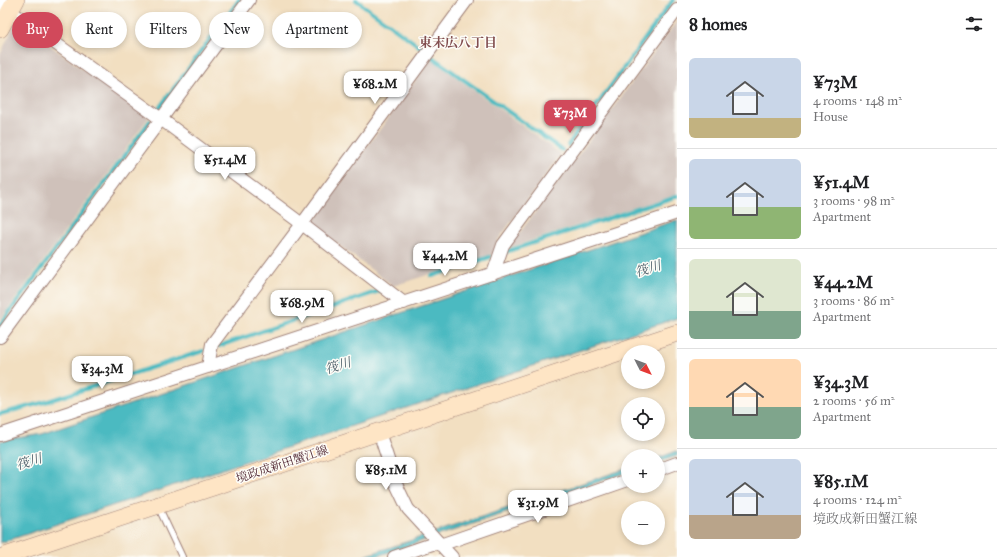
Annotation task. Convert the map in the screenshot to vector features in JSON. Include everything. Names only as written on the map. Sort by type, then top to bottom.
[{"type":"main road","points":[[0,29],[8,5]]},
{"type":"main road","name":"境政成新田蟹江線","points":[[2,557],[677,333]]},
{"type":"street","points":[[0,337],[249,0]]},
{"type":"street","points":[[208,367],[212,344],[467,0]]},
{"type":"street","points":[[8,5],[302,224],[404,303]]},
{"type":"street","points":[[494,274],[503,245],[677,10]]},
{"type":"street","points":[[0,436],[677,213]]},
{"type":"street","points":[[379,432],[396,484],[408,509],[452,557]]},
{"type":"street","points":[[665,467],[677,463]]},
{"type":"street","points":[[394,557],[436,540],[621,482]]},
{"type":"lane","points":[[158,506],[182,557]]},
{"type":"shaded area","points":[[677,21],[677,194],[508,248],[573,162]]},
{"type":"shaded area","points":[[12,30],[12,48],[53,48],[149,117],[0,320],[0,55]]},
{"type":"shaded area","points":[[431,59],[561,154],[498,240],[493,254],[393,286],[311,224]]},
{"type":"water","name":"筏川","points":[[677,220],[677,318],[0,543],[0,441],[42,434]]},
{"type":"water","points":[[677,451],[677,456],[665,460],[665,455]]},
{"type":"water","points":[[621,470],[621,474],[374,557],[361,557]]},
{"type":"waterway","points":[[157,111],[239,0]]},
{"type":"waterway","points":[[356,0],[423,49]]},
{"type":"waterway","points":[[568,145],[673,0]]},
{"type":"waterway","points":[[432,57],[562,150]]},
{"type":"waterway","points":[[0,325],[150,121]]},
{"type":"waterway","points":[[505,252],[677,196]]},
{"type":"waterway","points":[[432,276],[490,257]]},
{"type":"waterway","points":[[219,346],[382,290]]},
{"type":"waterway","points":[[0,414],[45,402],[203,351]]},
{"type":"district","name":"東末広八丁目","points":[[458,43]]}]
